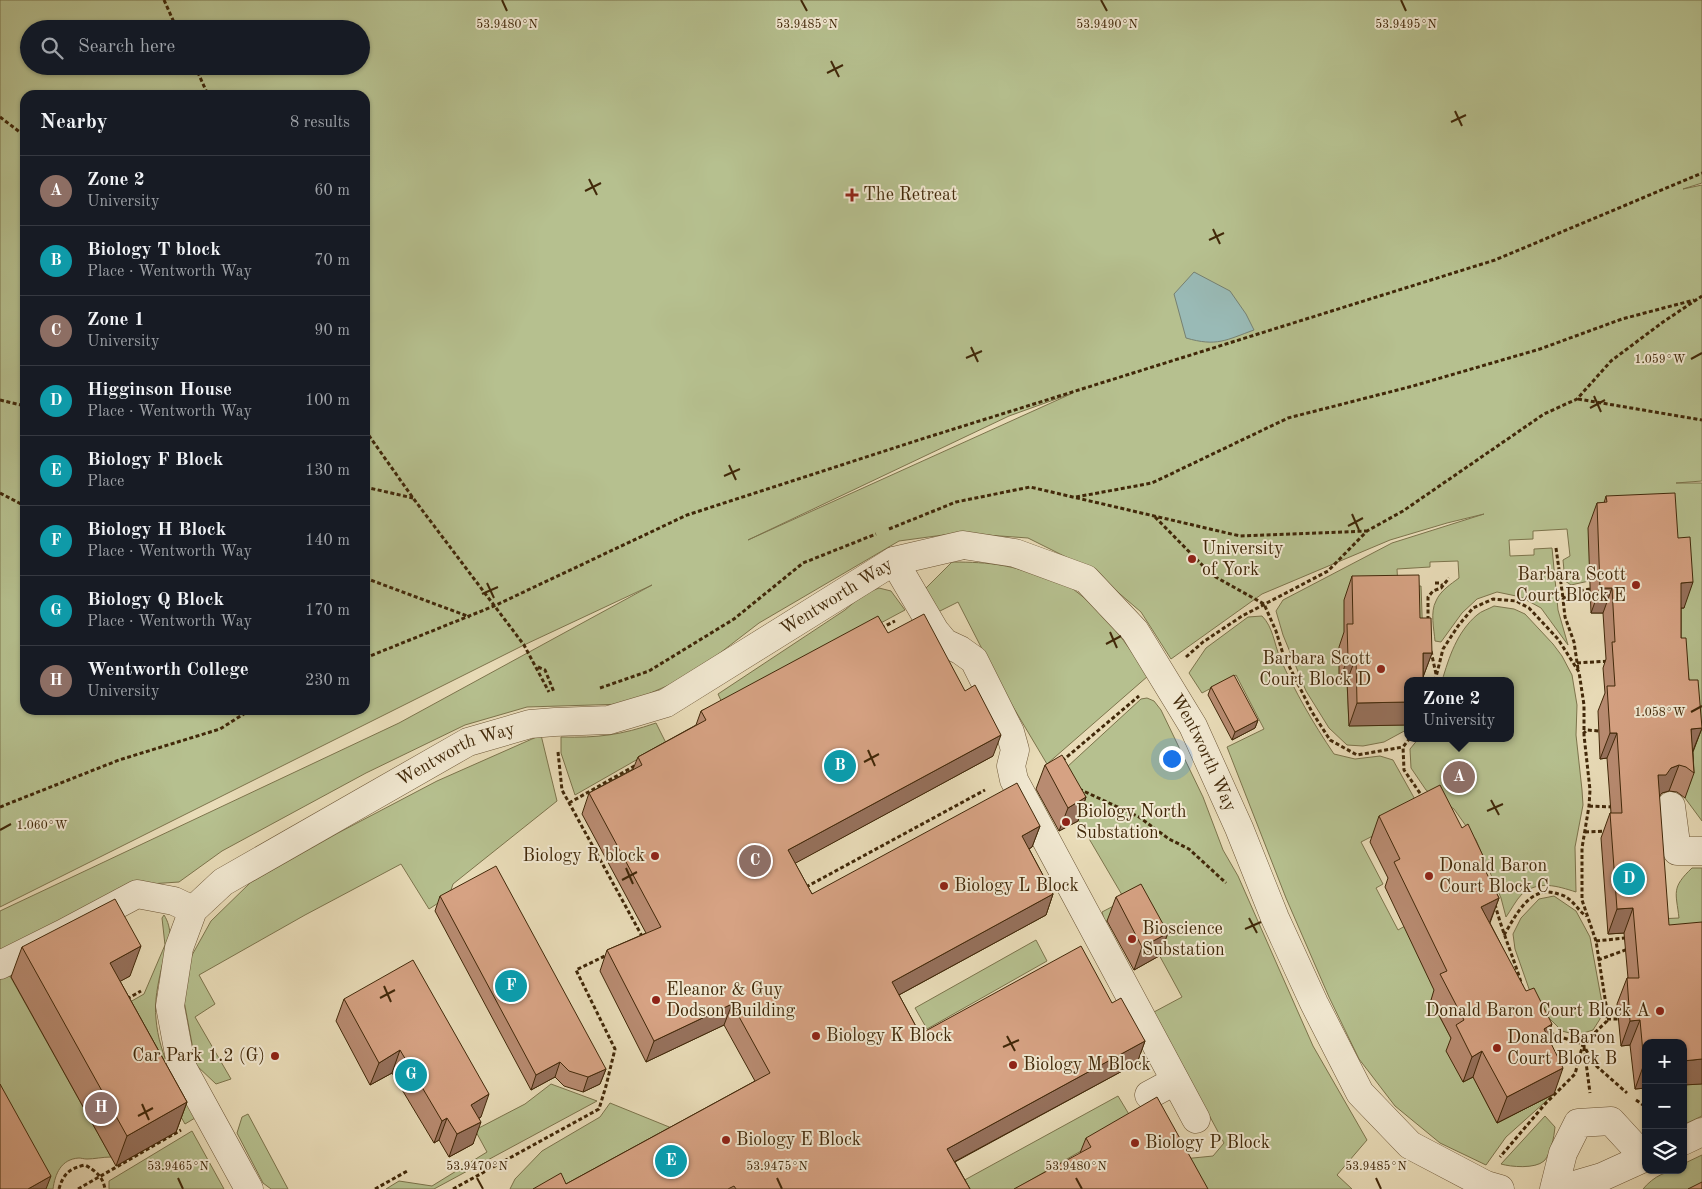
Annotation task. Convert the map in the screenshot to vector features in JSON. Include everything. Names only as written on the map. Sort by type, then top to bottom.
[{"type":"street","name":"Wentworth Way","points":[[249,1189],[180,1065],[170,1006],[179,948],[193,910],[223,882],[468,742],[530,724],[553,709],[609,720],[666,703],[894,560],[963,545],[1015,553],[1086,579],[1136,631],[1193,726],[1239,828],[1275,918],[1360,1094],[1410,1145],[1493,1187]]},
{"type":"street","points":[[894,560],[935,631],[945,642],[974,660],[1010,732],[1015,750],[1011,766],[1014,780],[1196,1120]]},
{"type":"street","points":[[1671,806],[1677,851],[1702,851]]},
{"type":"street","points":[[0,965],[137,894],[174,901],[193,910]]},
{"type":"street","points":[[1149,1095],[1175,1081]]},
{"type":"street","points":[[1554,1189],[1563,1153],[1578,1123],[1610,1121],[1642,1154]]},
{"type":"street","points":[[1687,1139],[1702,1132]]},
{"type":"street","points":[[1561,1189],[1602,1177],[1642,1158]]},
{"type":"path","points":[[164,0],[173,20]]},
{"type":"path","points":[[199,75],[206,90]]},
{"type":"path","points":[[0,116],[20,132]]},
{"type":"path","points":[[370,656],[470,617],[687,515],[925,438],[1494,260],[1702,172]]},
{"type":"path","points":[[1163,674],[1203,642],[1264,604],[1309,583],[1328,571],[1367,531],[1403,511],[1544,414],[1577,399],[1611,361],[1663,322],[1702,296]]},
{"type":"path","points":[[1073,497],[1152,483],[1288,418],[1413,386],[1513,357],[1622,319],[1697,299]]},
{"type":"path","points":[[1577,399],[1702,420]]},
{"type":"path","points":[[0,400],[20,405]]},
{"type":"path","points":[[370,437],[413,498],[524,645],[536,666],[553,709],[562,790],[645,941]]},
{"type":"path","points":[[370,488],[413,498]]},
{"type":"path","points":[[0,493],[20,503]]},
{"type":"path","points":[[1367,531],[1240,536],[1154,516],[1212,575],[1264,604],[1283,654],[1312,712],[1330,740],[1357,755],[1403,747]]},
{"type":"path","points":[[1493,1187],[1498,1159],[1546,1103],[1575,1074],[1583,1044],[1608,1019],[1596,941],[1582,900],[1582,848],[1590,790],[1583,734],[1584,705],[1574,642],[1566,617],[1556,548]]},
{"type":"path","points":[[1428,623],[1428,597],[1449,578]]},
{"type":"path","points":[[370,580],[470,617]]},
{"type":"path","points":[[1435,583],[1440,583],[1442,586]]},
{"type":"path","points":[[1563,599],[1573,592],[1590,589]]},
{"type":"path","points":[[1436,675],[1443,649],[1458,626],[1473,608],[1493,599],[1516,601],[1529,608],[1558,639],[1578,672]]},
{"type":"path","points":[[878,629],[922,606]]},
{"type":"path","points":[[1431,648],[1436,675]]},
{"type":"path","points":[[1577,663],[1617,661]]},
{"type":"path","points":[[1428,662],[1434,663]]},
{"type":"path","points":[[536,666],[545,670],[555,694]]},
{"type":"path","points":[[0,807],[119,760],[220,729],[242,715]]},
{"type":"path","points":[[1583,734],[1587,730],[1599,731]]},
{"type":"path","points":[[1407,742],[1403,747],[1404,770],[1420,795],[1428,800]]},
{"type":"path","points":[[569,803],[643,762]]},
{"type":"path","points":[[1077,787],[1139,817],[1169,839],[1189,848],[1230,886]]},
{"type":"path","points":[[1589,806],[1615,807]]},
{"type":"path","points":[[1585,832],[1615,830]]},
{"type":"path","points":[[1504,935],[1527,900],[1540,893],[1551,892],[1566,896],[1578,910],[1587,916]]},
{"type":"path","points":[[1494,900],[1524,992]]},
{"type":"path","points":[[1596,941],[1625,938],[1624,933]]},
{"type":"path","points":[[1498,946],[1507,941]]},
{"type":"path","points":[[1598,960],[1632,948]]},
{"type":"path","points":[[453,1189],[599,1109],[615,1049],[576,970],[608,955]]},
{"type":"path","points":[[1608,1019],[1618,1019]]},
{"type":"path","points":[[1544,1024],[1554,1035],[1583,1044],[1593,1063],[1625,1092],[1642,1104]]},
{"type":"path","points":[[1583,1044],[1595,1122]]},
{"type":"path","points":[[78,1189],[186,1127]]},
{"type":"path","points":[[59,1189],[66,1172],[85,1165],[96,1170],[104,1181],[106,1189]]},
{"type":"path","points":[[375,1189],[409,1170]]},
{"type":"green space","points":[[0,0],[1702,0],[1702,183],[1683,189],[1702,185],[1702,481],[1676,483],[1702,483],[1702,821],[1685,798],[1600,569],[1589,570],[1589,581],[1571,585],[1565,581],[1563,560],[1570,556],[1567,529],[1533,531],[1533,539],[1509,540],[1510,556],[1534,555],[1534,549],[1552,548],[1558,610],[1568,645],[1541,608],[1521,597],[1497,592],[1477,599],[1462,613],[1441,642],[1435,641],[1434,605],[1443,591],[1459,578],[1458,561],[1430,562],[1430,567],[1397,569],[1398,587],[1421,586],[1423,641],[1347,681],[1349,726],[1404,725],[1404,731],[1384,742],[1363,746],[1347,745],[1329,728],[1306,691],[1283,635],[1276,611],[1283,600],[1392,543],[1484,514],[1390,540],[1262,594],[1171,659],[1141,612],[1092,570],[1028,538],[958,533],[899,541],[759,623],[690,676],[625,704],[527,707],[465,725],[366,773],[222,851],[179,882],[135,885],[0,961],[0,911],[399,723],[652,585],[524,645],[0,907]],"holes":[[[1073,393],[748,540],[1009,416]]]},
{"type":"green space","points":[[952,562],[1012,567],[1071,587],[1105,618],[1148,676],[1047,764],[1003,690],[958,602],[936,613],[924,590]]},
{"type":"green space","points":[[879,588],[891,591],[905,610],[724,707],[718,694],[845,610],[864,594]]},
{"type":"green space","points":[[1494,606],[1514,609],[1525,614],[1562,656],[1572,675],[1577,705],[1576,735],[1583,805],[1575,847],[1576,892],[1555,886],[1535,887],[1522,894],[1506,917],[1501,898],[1476,840],[1454,809],[1426,790],[1411,768],[1410,749],[1416,742],[1514,742],[1514,677],[1443,677],[1459,637],[1470,622],[1479,614]]},
{"type":"green space","points":[[1262,616],[1271,630],[1280,658],[1298,695],[1334,754],[1355,759],[1380,756],[1393,760],[1417,803],[1429,807],[1361,842],[1383,884],[1376,888],[1398,930],[1405,926],[1436,992],[1431,1000],[1455,1046],[1463,1082],[1473,1077],[1497,1123],[1554,1094],[1506,1137],[1486,1165],[1440,1143],[1395,1106],[1359,1059],[1329,997],[1286,898],[1227,747],[1264,729],[1236,675],[1202,693],[1189,673],[1206,648],[1248,617]]},
{"type":"green space","points":[[1147,698],[1154,701],[1161,710],[1203,797],[1223,850],[1238,876],[1313,1046],[1367,1140],[1337,1175],[1352,1189],[1199,1189],[1183,1159],[1213,1156],[1224,1143],[1154,1012],[1182,997],[1133,907],[1105,922],[1102,912],[1125,900],[1054,779],[1141,699]]},
{"type":"green space","points":[[656,723],[666,743],[575,795],[561,753],[561,737],[609,735]]},
{"type":"green space","points":[[541,735],[557,801],[453,884],[449,896],[429,909],[401,864],[305,915],[199,975],[215,1004],[195,1017],[231,1079],[216,1084],[196,1065],[184,1001],[191,957],[211,921],[250,883],[338,833],[437,781]]},
{"type":"green space","points":[[1692,868],[1702,868],[1702,995],[1657,919],[1679,918],[1676,891],[1685,875]]},
{"type":"green space","points":[[1554,896],[1576,911],[1590,937],[1602,1003],[1600,1019],[1593,1030],[1577,1035],[1562,1031],[1534,1003],[1515,949],[1513,934],[1521,918],[1539,899]]},
{"type":"green space","points":[[164,915],[169,928],[170,940],[158,986],[156,1019],[165,1058],[195,1118],[185,1124],[121,1010],[123,1006],[144,994],[165,945],[162,918]]},
{"type":"green space","points":[[1036,940],[1047,961],[927,1029],[915,1008]]},
{"type":"green space","points":[[0,976],[10,976],[111,1157],[79,1158],[68,1161],[63,1164],[57,1173],[53,1189],[31,1189],[0,1134]]},
{"type":"green space","points":[[551,1084],[597,1101],[434,1189],[386,1189],[399,1181],[432,1186],[487,1152],[475,1130],[525,1104]]},
{"type":"green space","points":[[1702,1084],[1702,1116],[1687,1123],[1687,1085]]},
{"type":"green space","points":[[1118,1096],[1133,1121],[1015,1189],[950,1188]]},
{"type":"green space","points":[[610,1103],[684,1133],[585,1189],[510,1189],[515,1179],[542,1151],[600,1117]]},
{"type":"green space","points":[[248,1114],[288,1189],[271,1189],[263,1183],[237,1133],[242,1117]]},
{"type":"green space","points":[[1545,1116],[1555,1127],[1550,1150],[1544,1161],[1540,1164],[1529,1166],[1501,1164]]},
{"type":"green space","points":[[192,1131],[224,1189],[109,1189],[109,1181]]},
{"type":"green space","points":[[1702,1155],[1702,1189],[1643,1189],[1656,1177],[1664,1174],[1687,1174],[1687,1162]]},
{"type":"water","points":[[1194,272],[1230,291],[1246,314],[1254,330],[1214,342],[1186,338],[1174,294]]},
{"type":"building","points":[[1675,493],[1678,538],[1690,537],[1693,582],[1681,583],[1681,638],[1686,638],[1689,680],[1698,680],[1702,728],[1691,729],[1694,773],[1686,767],[1679,765],[1671,768],[1666,775],[1658,775],[1669,925],[1702,922],[1702,1059],[1687,1061],[1687,1039],[1642,1039],[1642,1042],[1640,1020],[1630,1021],[1627,978],[1639,978],[1633,908],[1617,909],[1610,813],[1622,813],[1617,733],[1610,733],[1607,686],[1615,686],[1612,642],[1615,642],[1612,588],[1600,588],[1597,503],[1607,502],[1606,496]]},
{"type":"building","name":"Barbara Scott Court Block D","points":[[1419,575],[1420,618],[1431,618],[1432,653],[1423,653],[1423,677],[1404,677],[1404,702],[1357,703],[1356,657],[1348,658],[1347,624],[1353,624],[1352,576]]},
{"type":"building","points":[[924,614],[965,691],[975,685],[1001,735],[788,850],[812,894],[1017,783],[1040,826],[1022,836],[1053,894],[892,982],[920,1034],[1081,946],[1112,1003],[1121,998],[1145,1041],[947,1149],[970,1189],[736,1189],[734,1186],[728,1189],[533,1189],[561,1173],[566,1184],[770,1073],[732,1004],[654,1041],[607,950],[661,927],[589,793],[642,765],[638,757],[706,720],[701,711],[878,616],[888,633]]},
{"type":"building","points":[[1234,675],[1258,720],[1235,732],[1211,687]]},
{"type":"building","points":[[1062,755],[1086,797],[1068,808],[1045,765]]},
{"type":"building","points":[[1440,785],[1462,828],[1468,824],[1485,860],[1481,862],[1499,898],[1481,907],[1526,991],[1534,988],[1552,1024],[1544,1029],[1563,1068],[1507,1097],[1482,1051],[1472,1057],[1456,1025],[1464,1020],[1440,974],[1447,971],[1394,862],[1400,859],[1379,816]]},
{"type":"building","points":[[496,866],[606,1069],[588,1077],[569,1071],[560,1062],[536,1075],[440,896]]},
{"type":"building","points":[[1141,884],[1168,933],[1142,947],[1116,897]]},
{"type":"building","points":[[115,899],[141,946],[110,963],[187,1102],[127,1136],[22,947]]},
{"type":"building","points":[[413,960],[489,1094],[471,1105],[481,1122],[457,1134],[447,1118],[442,1121],[400,1050],[379,1063],[344,999]]},
{"type":"building","points":[[0,1084],[51,1176],[28,1189],[0,1189]]},
{"type":"building","points":[[1157,1097],[1208,1189],[1014,1189],[1091,1147],[1086,1138]]},
{"type":"building","points":[[1702,1182],[1702,1189],[1688,1189]]},
{"type":"place","name":"The Retreat","points":[[852,195]]},
{"type":"place","name":"University of York","points":[[1192,559]]},
{"type":"place","name":"Barbara Scott Court Block E","points":[[1636,585]]},
{"type":"place","name":"Barbara Scott Court Block D","points":[[1381,669]]},
{"type":"place","name":"Biology T block","points":[[840,766]]},
{"type":"place","name":"Zone 2","points":[[1459,777]]},
{"type":"place","name":"Biology North Substation","points":[[1066,822]]},
{"type":"place","name":"Biology R block","points":[[655,856]]},
{"type":"place","name":"Zone 1","points":[[755,861]]},
{"type":"place","name":"Donald Baron Court Block C","points":[[1429,876]]},
{"type":"place","name":"Higginson House","points":[[1629,879]]},
{"type":"place","name":"Biology L Block","points":[[944,886]]},
{"type":"place","name":"Bioscience Substation","points":[[1132,939]]},
{"type":"place","name":"Biology H Block","points":[[511,986]]},
{"type":"place","name":"Eleanor & Guy Dodson Building","points":[[656,1000]]},
{"type":"place","name":"Donald Baron Court Block A","points":[[1660,1011]]},
{"type":"place","name":"Biology K Block","points":[[816,1036]]},
{"type":"place","name":"Donald Baron Court Block B","points":[[1497,1048]]},
{"type":"place","name":"Car Park 1.2 (G)","points":[[275,1056]]},
{"type":"place","name":"Biology M Block","points":[[1013,1065]]},
{"type":"place","name":"Biology Q Block","points":[[411,1075]]},
{"type":"place","name":"Wentworth College","points":[[101,1108]]},
{"type":"place","name":"Biology E Block","points":[[726,1140]]},
{"type":"place","name":"Biology P Block","points":[[1135,1143]]},
{"type":"place","name":"Biology F Block","points":[[671,1161]]}]
